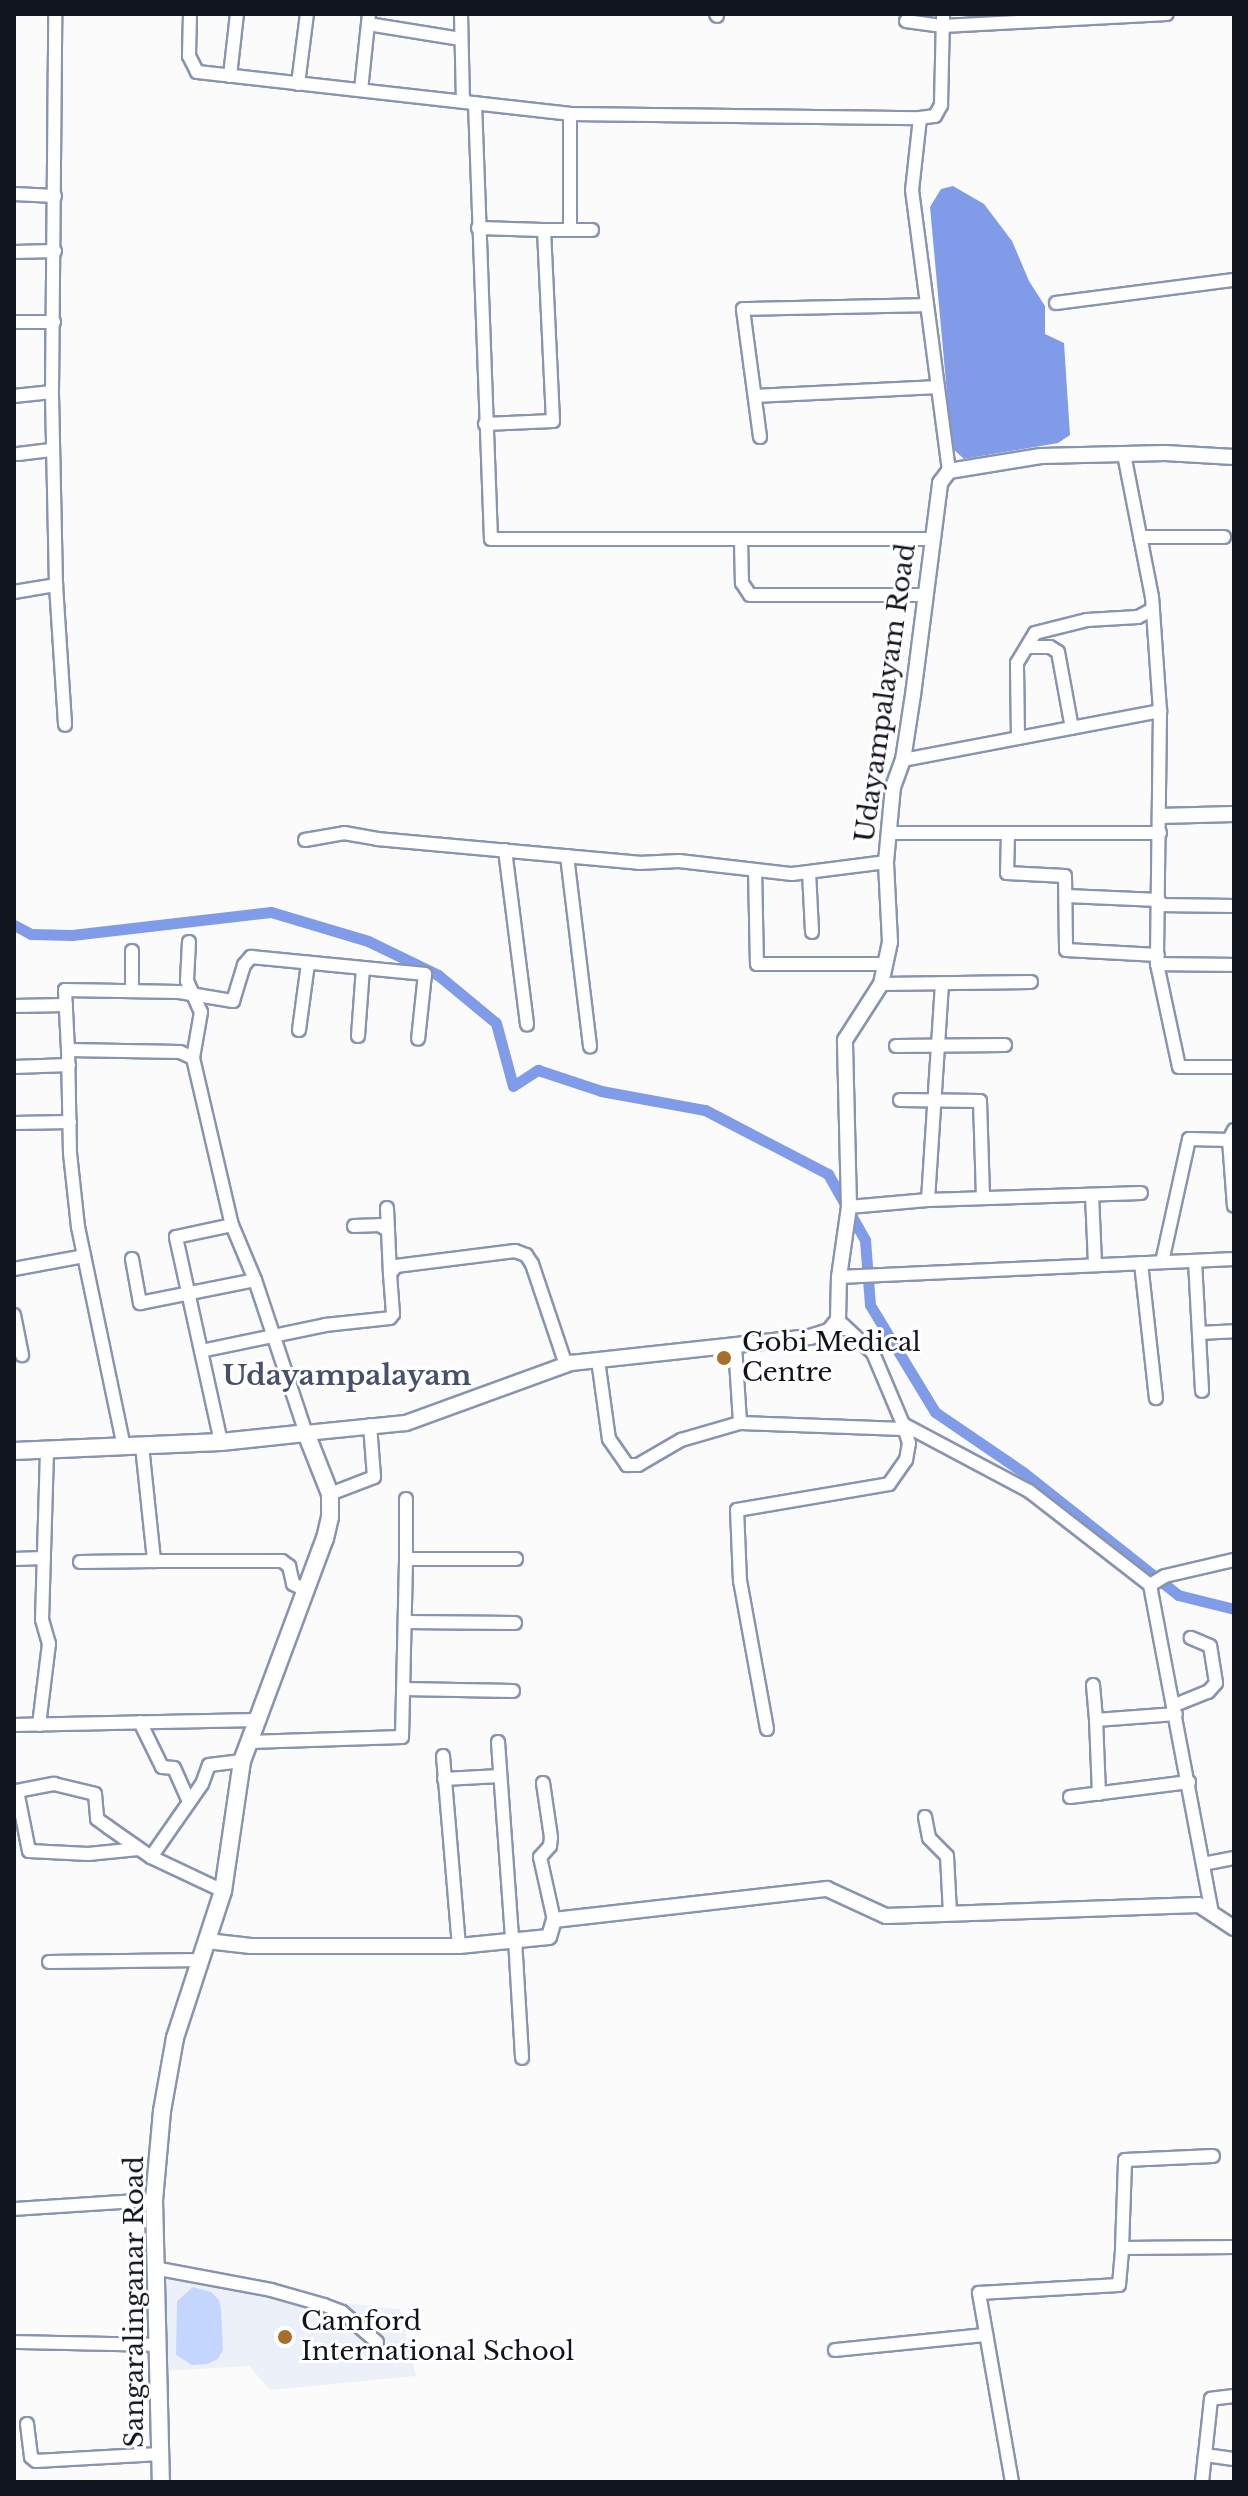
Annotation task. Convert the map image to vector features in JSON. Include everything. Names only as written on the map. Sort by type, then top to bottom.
[{"type":"main road","points":[[14,1451],[221,1442],[306,1433]]},
{"type":"main road","name":"Sangaralinganar Road","points":[[161,2482],[154,2200],[162,2111],[175,2038],[223,1891],[242,1761],[325,1538],[330,1517],[330,1494],[306,1433]]},
{"type":"street","points":[[55,14],[52,392],[56,585],[65,725]]},
{"type":"street","points":[[190,14],[189,56],[197,72],[570,114],[920,118],[935,116],[941,105],[943,20]]},
{"type":"street","points":[[230,76],[237,14]]},
{"type":"street","points":[[298,84],[307,14]]},
{"type":"street","points":[[461,14],[478,228],[491,539],[933,539]]},
{"type":"street","points":[[906,21],[1167,14]]},
{"type":"street","points":[[361,90],[368,19],[461,39]]},
{"type":"street","points":[[570,114],[570,230]]},
{"type":"street","points":[[920,118],[912,190],[949,471],[1041,456],[1124,454],[1234,457]]},
{"type":"street","points":[[14,194],[55,196]]},
{"type":"street","points":[[478,228],[592,230]]},
{"type":"street","points":[[485,424],[553,421],[544,230]]},
{"type":"street","points":[[14,252],[55,251]]},
{"type":"street","points":[[1056,303],[1234,280]]},
{"type":"street","points":[[760,437],[743,309],[927,305]]},
{"type":"street","points":[[14,322],[54,322]]},
{"type":"street","points":[[755,396],[938,387]]},
{"type":"street","points":[[14,396],[52,392]]},
{"type":"street","points":[[18,454],[53,450]]},
{"type":"street","points":[[1124,454],[1153,609],[1160,711],[1158,959],[1179,1067],[1234,1067]]},
{"type":"street","name":"Udayampalayam Road","points":[[838,1320],[849,1207],[845,1040],[881,984],[890,942],[886,862],[893,787],[903,760],[940,483],[949,471]]},
{"type":"street","points":[[1140,537],[1224,537]]},
{"type":"street","points":[[741,540],[742,583],[750,595],[926,595]]},
{"type":"street","points":[[14,592],[56,585]]},
{"type":"street","points":[[1018,738],[1017,663],[1019,654],[1040,630],[1087,620],[1138,617],[1153,609]]},
{"type":"street","points":[[1027,647],[1050,647],[1058,652],[1072,728]]},
{"type":"street","points":[[903,760],[1160,711]]},
{"type":"street","points":[[1160,816],[1234,814]]},
{"type":"street","points":[[305,840],[344,833],[639,863],[679,861],[755,870],[809,872],[886,862]]},
{"type":"street","points":[[890,833],[1160,833]]},
{"type":"street","points":[[1008,833],[1007,873],[1065,876],[1066,950],[1234,965]]},
{"type":"street","points":[[505,850],[527,1025]]},
{"type":"street","points":[[567,856],[590,1047]]},
{"type":"street","points":[[755,870],[757,964],[885,964]]},
{"type":"street","points":[[809,872],[812,932]]},
{"type":"street","points":[[1066,896],[1234,906]]},
{"type":"street","points":[[189,942],[187,981],[201,1012],[193,1058],[232,1225],[255,1280],[306,1433],[406,1423],[566,1365],[810,1337],[829,1331],[838,1320],[873,1353],[909,1443],[906,1460],[889,1484],[737,1510],[740,1581],[767,1729]]},
{"type":"street","points":[[132,951],[132,991]]},
{"type":"street","points":[[124,1447],[76,1212],[65,990],[179,992],[193,997],[233,1001],[244,965],[251,957],[425,974],[418,1039]]},
{"type":"street","points":[[299,1030],[308,963]]},
{"type":"street","points":[[358,1036],[363,968]]},
{"type":"street","points":[[881,984],[1031,982]]},
{"type":"street","points":[[928,1200],[942,983]]},
{"type":"street","points":[[14,1006],[66,1005]]},
{"type":"street","points":[[896,1046],[1005,1045]]},
{"type":"street","points":[[68,1050],[180,1052],[193,1058]]},
{"type":"street","points":[[14,1067],[69,1065]]},
{"type":"street","points":[[900,1100],[980,1101],[983,1198]]},
{"type":"street","points":[[14,1123],[70,1122]]},
{"type":"street","points":[[1162,1262],[1189,1139],[1231,1135],[1234,1206]]},
{"type":"street","points":[[849,1207],[928,1200],[1141,1193]]},
{"type":"street","points":[[1092,1195],[1095,1265]]},
{"type":"street","points":[[201,1351],[325,1325],[391,1318],[387,1208]]},
{"type":"street","points":[[221,1442],[176,1237],[232,1225]]},
{"type":"street","points":[[354,1226],[379,1225],[388,1230]]},
{"type":"street","points":[[390,1274],[399,1265],[512,1251],[524,1253],[532,1264],[566,1365]]},
{"type":"street","points":[[14,1269],[84,1256]]},
{"type":"street","points":[[132,1259],[140,1303],[255,1280]]},
{"type":"street","points":[[843,1277],[1234,1259]]},
{"type":"street","points":[[1195,1261],[1202,1391]]},
{"type":"street","points":[[1141,1263],[1156,1398]]},
{"type":"street","points":[[14,1315],[22,1355]]},
{"type":"street","points":[[1199,1333],[1234,1331]]},
{"type":"street","points":[[735,1345],[740,1423]]},
{"type":"street","points":[[598,1360],[609,1439],[627,1465],[638,1465],[681,1440],[740,1423],[904,1427],[1029,1491],[1151,1585],[1212,1914]]},
{"type":"street","points":[[330,1494],[374,1477],[370,1425]]},
{"type":"street","points":[[142,1446],[154,1561]]},
{"type":"street","points":[[39,1725],[49,1644],[42,1620],[47,1450]]},
{"type":"street","points":[[249,1742],[402,1737],[406,1499]]},
{"type":"street","points":[[14,1559],[44,1558]]},
{"type":"street","points":[[406,1559],[516,1559]]},
{"type":"street","points":[[1151,1585],[1165,1576],[1234,1560]]},
{"type":"street","points":[[80,1562],[282,1561],[289,1566],[293,1584],[306,1590]]},
{"type":"street","points":[[405,1622],[515,1623]]},
{"type":"street","points":[[1096,1720],[1175,1709],[1208,1692],[1216,1683],[1210,1646],[1191,1638]]},
{"type":"street","points":[[1093,1685],[1099,1794]]},
{"type":"street","points":[[403,1689],[513,1691]]},
{"type":"street","points":[[14,1725],[257,1720]]},
{"type":"street","points":[[140,1722],[162,1767],[174,1768],[188,1800]]},
{"type":"street","points":[[498,1742],[522,2058]]},
{"type":"street","points":[[443,1756],[459,1946]]},
{"type":"street","points":[[151,1857],[202,1784],[209,1765],[242,1761]]},
{"type":"street","points":[[444,1779],[500,1776]]},
{"type":"street","points":[[1070,1797],[1189,1782]]},
{"type":"street","points":[[207,1941],[251,1946],[459,1946],[549,1937],[554,1920],[540,1857],[550,1846],[551,1837],[543,1783]]},
{"type":"street","points":[[138,1849],[88,1854],[29,1851],[17,1791],[54,1784],[95,1794],[97,1819],[151,1857],[223,1891]]},
{"type":"street","points":[[925,1817],[929,1838],[947,1856],[950,1914]]},
{"type":"street","points":[[1203,1864],[1234,1858]]},
{"type":"street","points":[[554,1920],[827,1889],[886,1916],[1199,1905],[1234,1928]]},
{"type":"street","points":[[49,1962],[201,1960]]},
{"type":"street","points":[[1012,2482],[979,2293],[1119,2285],[1125,2160],[1213,2156]]},
{"type":"street","points":[[14,2209],[154,2200]]},
{"type":"street","points":[[1122,2248],[1234,2247]]},
{"type":"street","points":[[154,2268],[244,2284],[324,2305],[342,2312],[377,2342]]},
{"type":"street","points":[[835,2350],[986,2335]]},
{"type":"street","points":[[14,2342],[156,2345]]},
{"type":"street","points":[[1202,2482],[1211,2399],[1234,2396]]},
{"type":"street","points":[[27,2424],[31,2457],[36,2461],[160,2454]]},
{"type":"street","points":[[1205,2455],[1234,2459]]},
{"type":"shaded area","name":"Camford International School","points":[[161,2277],[264,2294],[400,2309],[416,2376],[270,2390],[249,2366],[164,2371]]},
{"type":"shaded area","points":[[193,2287],[211,2292],[219,2300],[221,2309],[223,2350],[218,2359],[207,2364],[192,2365],[176,2355],[177,2301]]},
{"type":"water","points":[[953,186],[984,204],[1012,241],[1029,281],[1045,306],[1045,334],[1064,343],[1070,435],[1058,443],[964,459],[952,448],[930,207],[941,189]]},
{"type":"waterway","points":[[14,925],[31,934],[72,935],[271,912],[368,941],[438,975],[496,1023],[513,1086],[538,1070],[601,1091],[705,1110],[828,1174],[865,1240],[870,1305],[935,1412],[1023,1472],[1178,1595],[1234,1609]]},
{"type":"place","name":"Gobi Medical Centre","points":[[724,1358]]},
{"type":"place","name":"Camford International School","points":[[285,2337]]},
{"type":"district","name":"Udayampalayam","points":[[347,1376]]}]
